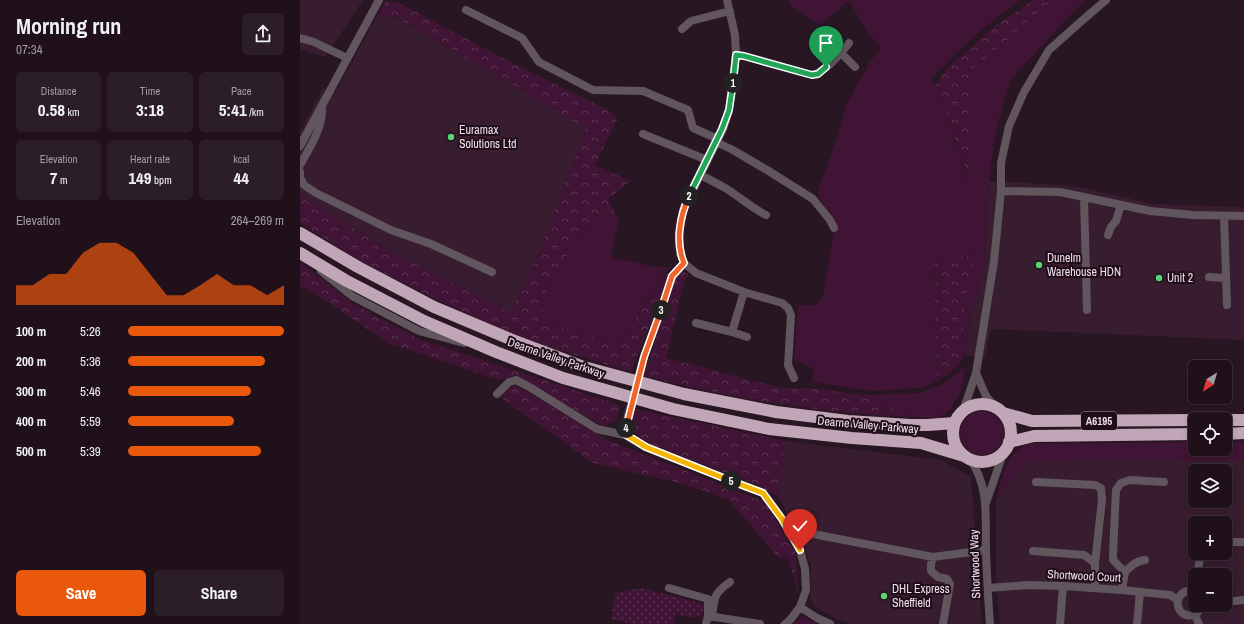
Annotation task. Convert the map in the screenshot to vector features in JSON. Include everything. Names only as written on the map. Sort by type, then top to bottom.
[{"type":"highway","name":"Dearne Valley Parkway","points":[[300,233],[358,267],[434,307],[510,339],[584,367],[684,394],[776,412],[848,421],[910,425],[954,423]]},
{"type":"highway","name":"Dearne Valley Parkway","points":[[300,253],[345,280],[424,321],[496,352],[563,378],[673,409],[769,429],[852,438],[921,443],[967,458]]},
{"type":"highway","name":"A6195","points":[[963,411],[970,406],[988,404],[1000,411],[1032,421],[1188,420]]},
{"type":"highway","points":[[963,411],[954,423],[952,434],[958,450],[967,458]]},
{"type":"highway","points":[[1000,411],[1008,420],[1010,427],[1011,435],[1007,447]]},
{"type":"highway","points":[[1232,420],[1244,420]]},
{"type":"highway","name":"A6195","points":[[967,458],[979,462],[989,461],[997,457],[1007,447],[1034,436],[1188,434]]},
{"type":"highway","points":[[1232,434],[1244,434]]},
{"type":"street","points":[[300,146],[379,0]]},
{"type":"street","points":[[727,0],[735,35],[736,55],[729,110],[717,141],[683,210],[679,235],[680,254],[684,263],[696,273],[744,292],[782,303],[788,308],[791,315],[788,365],[794,378]]},
{"type":"street","points":[[963,411],[976,373],[994,261],[1001,191],[1001,163],[1009,126],[1024,92],[1050,50],[1106,0]]},
{"type":"street","points":[[466,10],[522,38],[539,62],[593,90],[643,91],[688,110],[692,128],[767,170],[813,199],[830,220],[834,228]]},
{"type":"street","points":[[682,29],[691,22],[730,10]]},
{"type":"street","points":[[300,38],[314,42],[347,58]]},
{"type":"street","points":[[736,55],[812,75],[818,74],[850,43]]},
{"type":"street","points":[[840,53],[855,67]]},
{"type":"street","points":[[300,165],[318,131],[322,116],[322,106]]},
{"type":"street","points":[[643,134],[707,160]]},
{"type":"street","points":[[300,172],[300,177],[304,185],[316,193],[391,230],[431,244],[492,272]]},
{"type":"street","points":[[700,175],[726,188],[746,201],[754,209],[766,215]]},
{"type":"street","points":[[1001,191],[1060,192],[1150,211],[1193,215],[1244,216]]},
{"type":"street","points":[[1084,196],[1087,310]]},
{"type":"street","points":[[1108,235],[1111,227],[1116,221],[1121,205]]},
{"type":"street","points":[[1224,216],[1227,306]]},
{"type":"street","points":[[625,434],[626,423],[644,357],[672,276],[684,263]]},
{"type":"street","points":[[1209,277],[1226,278]]},
{"type":"street","points":[[732,332],[744,292]]},
{"type":"street","points":[[696,323],[747,337]]},
{"type":"street","points":[[976,373],[986,396],[1000,411]]},
{"type":"street","points":[[497,394],[509,382],[516,380],[597,429],[625,434],[646,447],[763,493],[782,519],[800,550],[805,569],[806,590],[800,607],[785,624]]},
{"type":"street","name":"Shortwood Way","points":[[986,504],[1007,447]]},
{"type":"street","name":"Shortwood Way","points":[[967,458],[978,470],[986,504],[986,550],[990,624]]},
{"type":"street","points":[[1125,572],[1113,560],[1116,490],[1120,483],[1130,480],[1164,482]]},
{"type":"street","points":[[1036,482],[1094,485],[1101,488],[1102,500],[1095,563],[1095,588]]},
{"type":"street","points":[[813,534],[933,557],[986,550]]},
{"type":"street","points":[[1232,542],[1244,542]]},
{"type":"street","points":[[1033,551],[1084,555],[1095,563]]},
{"type":"street","points":[[933,557],[931,571],[938,577],[947,579],[950,584],[943,624]]},
{"type":"street","points":[[1122,590],[1125,572],[1134,563],[1140,560],[1145,560]]},
{"type":"street","points":[[709,619],[715,595],[720,589],[730,582]]},
{"type":"street","name":"Shortwood Court","points":[[988,588],[1028,585],[1095,588],[1170,595],[1178,600]]},
{"type":"street","points":[[1060,624],[1063,586]]},
{"type":"street","points":[[669,588],[708,599],[709,619]]},
{"type":"street","points":[[1188,591],[1179,596],[1178,607],[1181,612],[1188,616],[1195,615],[1198,612]]},
{"type":"street","points":[[1137,624],[1140,592]]},
{"type":"street","points":[[1232,601],[1244,600]]},
{"type":"street","points":[[800,607],[830,624]]},
{"type":"street","points":[[1195,615],[1199,624]]},
{"type":"street","points":[[709,619],[760,624]]},
{"type":"shaded area","points":[[300,0],[363,0],[325,57],[300,49]]},
{"type":"shaded area","points":[[377,16],[393,16],[587,128],[539,253],[510,312],[392,252],[300,195],[300,132],[323,88],[335,93]]},
{"type":"shaded area","points":[[989,182],[1017,182],[1081,187],[1152,204],[1244,207],[1244,340],[991,329],[985,359],[964,354],[969,323],[985,264]]},
{"type":"shaded area","points":[[785,441],[941,460],[971,477],[982,624],[854,624],[843,622],[816,608],[810,599],[811,566],[805,546],[779,498]]},
{"type":"shaded area","points":[[1244,460],[1244,624],[1000,624],[996,575],[996,499],[1015,474],[1032,461]]},
{"type":"green space","points":[[788,0],[1020,0],[973,38],[930,80],[939,88],[968,181],[969,71],[1053,0],[1087,0],[1075,10],[1010,80],[996,130],[989,182],[985,264],[969,323],[964,354],[961,362],[964,314],[968,288],[976,255],[934,260],[937,381],[921,388],[870,391],[812,382],[814,369],[794,360],[798,305],[816,305],[823,297],[835,223],[817,193],[838,136],[846,105],[870,62],[881,48],[869,34],[849,1],[820,25],[792,7]]},
{"type":"green space","points":[[1033,0],[1053,0],[969,71],[969,182],[939,88],[936,85],[946,69],[998,24]]},
{"type":"green space","points":[[386,1],[399,3],[516,65],[612,112],[618,118],[595,165],[630,181],[608,200],[619,220],[596,213],[547,285],[541,321],[618,345],[666,274],[670,273],[631,372],[527,340],[437,300],[360,261],[300,223],[300,195],[392,252],[510,312],[539,253],[586,128],[394,16],[377,16]]},
{"type":"green space","points":[[596,213],[619,220],[611,257],[655,267],[670,267],[618,345],[541,321],[547,285]]},
{"type":"green space","points":[[976,255],[968,288],[964,314],[961,362],[956,368],[937,381],[934,260]]},
{"type":"green space","points":[[300,261],[352,303],[419,339],[620,405],[616,422],[603,426],[523,380],[510,377],[499,380],[388,343],[324,299],[300,286]]},
{"type":"green space","points":[[683,270],[688,275],[684,282],[666,358],[781,388],[812,388],[862,395],[914,417],[811,409],[778,404],[644,376],[675,278]]},
{"type":"green space","points":[[965,367],[962,389],[950,410],[937,419],[914,417],[862,395],[920,393],[941,385]]},
{"type":"green space","points":[[516,385],[605,439],[765,502],[795,551],[798,593],[788,559],[779,558],[729,500],[684,484],[593,463],[500,397],[506,389]]},
{"type":"green space","points":[[635,409],[785,441],[779,498],[760,486],[647,443],[632,430]]},
{"type":"green space","points":[[978,411],[986,411],[998,417],[1004,429],[1004,437],[998,449],[986,455],[978,455],[966,449],[960,437],[960,429],[966,417]]},
{"type":"green space","points":[[1188,442],[1188,456],[1232,456],[1232,442],[1244,442],[1244,460],[1032,461],[1015,474],[996,499],[1005,467],[1016,451],[1028,444]]},
{"type":"green space","points":[[641,588],[704,604],[702,617],[690,617],[676,614],[673,624],[633,624],[611,619],[615,595],[620,592]]},
{"type":"green space","points":[[803,616],[816,624],[793,624]]},
{"type":"place","name":"Euramax Solutions Ltd","points":[[451,137]]},
{"type":"place","name":"Dunelm Warehouse HDN","points":[[1039,265]]},
{"type":"place","name":"Unit 2","points":[[1159,278]]},
{"type":"place","name":"DHL Express Sheffield","points":[[884,596]]},
{"type":"route","points":[[800,550],[782,519],[763,493],[646,447],[625,434],[626,423],[644,357],[672,276],[684,263],[680,254],[679,235],[683,210],[722,129],[729,110],[736,55],[812,75],[818,74],[826,67]]}]
